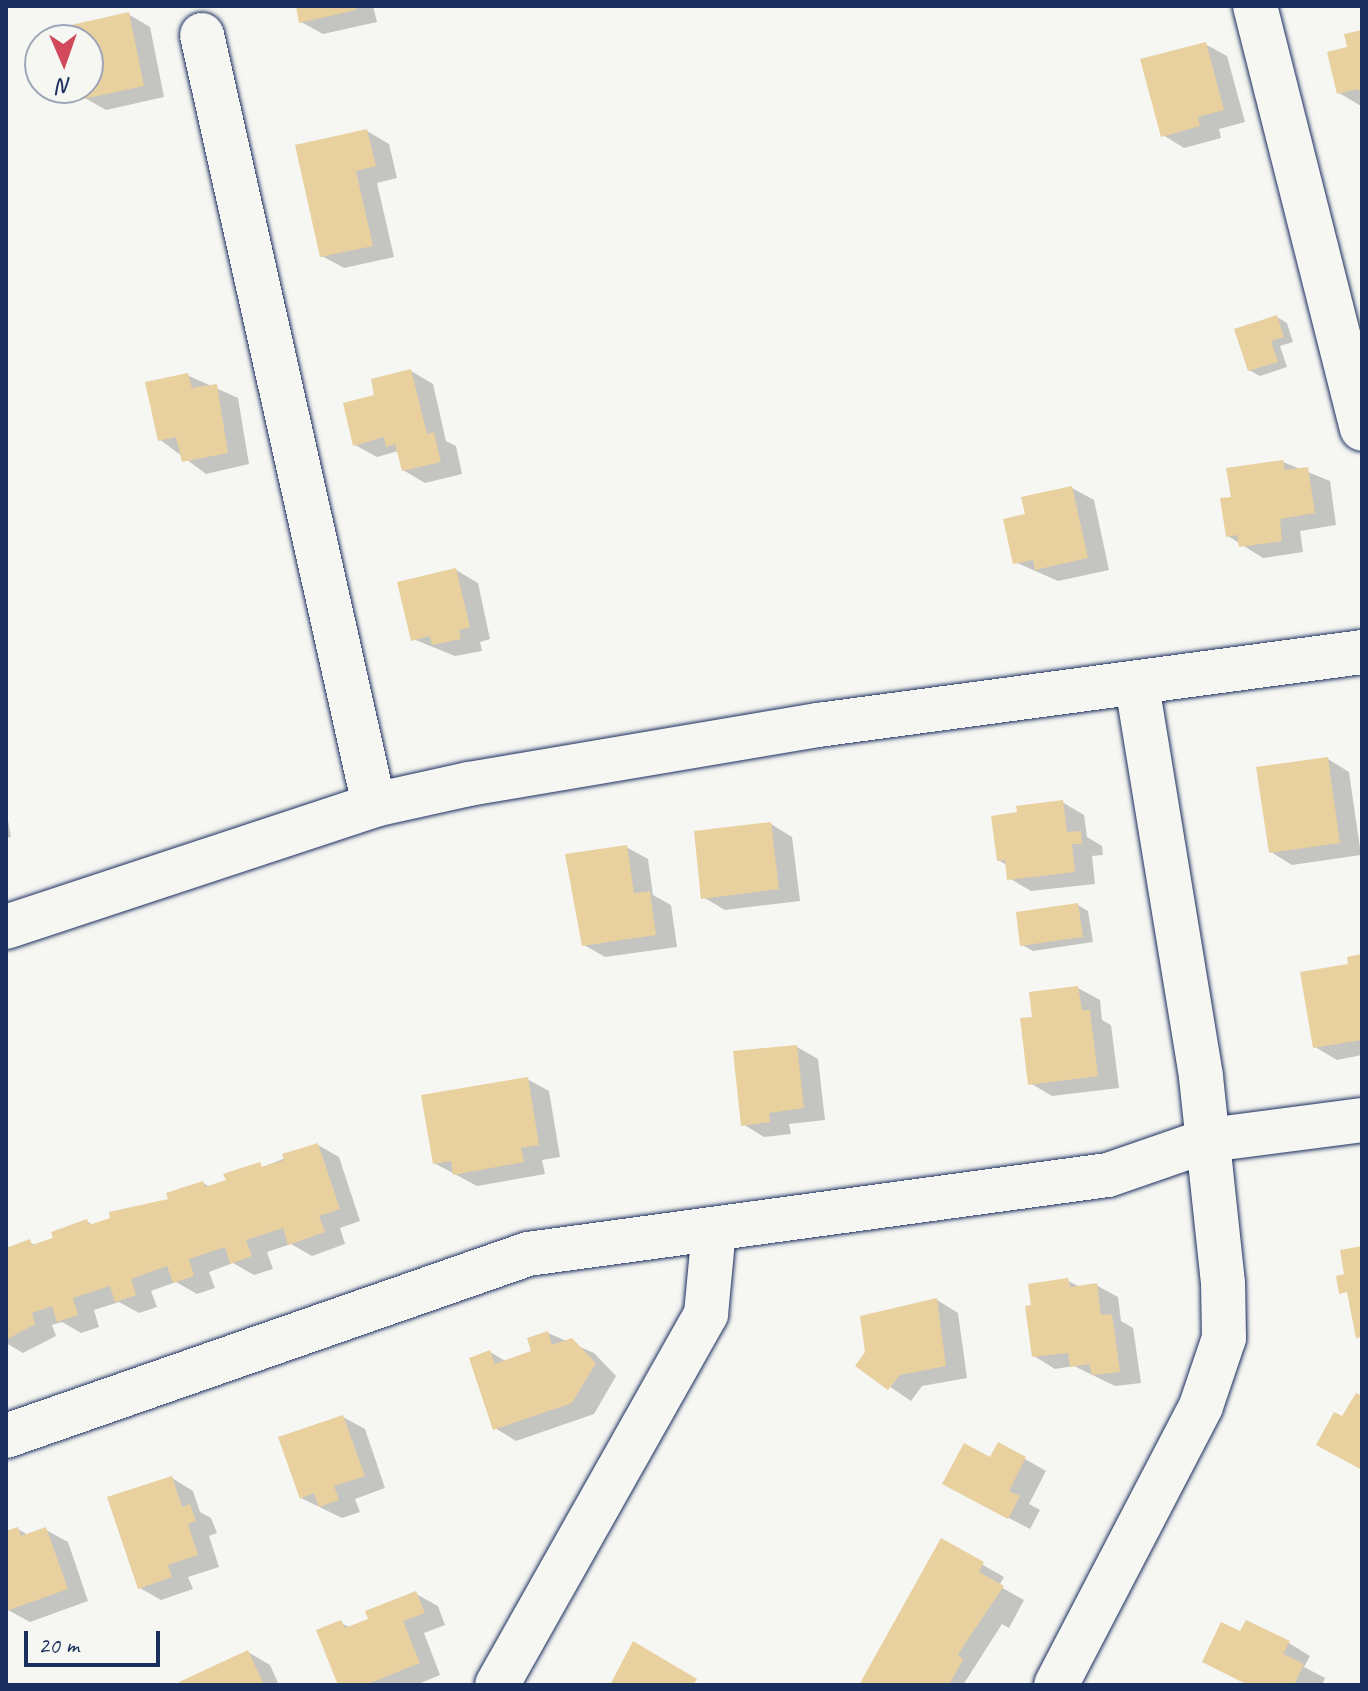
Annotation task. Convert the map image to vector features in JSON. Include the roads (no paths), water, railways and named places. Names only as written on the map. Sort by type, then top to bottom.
[{"type":"street","points":[[1255,6],[1362,429]]},
{"type":"street","points":[[202,35],[374,805]]},
{"type":"street","points":[[6,927],[374,805],[573,764],[818,725],[1137,685],[1362,652]]},
{"type":"street","points":[[1056,1685],[1201,1406],[1224,1338],[1209,1140],[1174,888],[1137,685]]},
{"type":"street","points":[[6,1436],[528,1254],[1108,1175],[1209,1140],[1362,1120]]},
{"type":"street","points":[[497,1685],[706,1314],[714,1229]]}]
